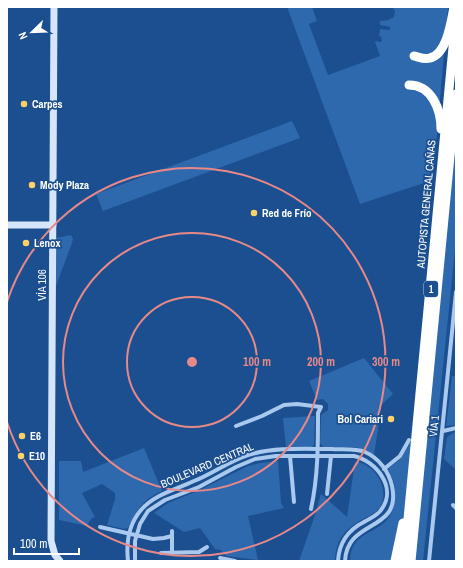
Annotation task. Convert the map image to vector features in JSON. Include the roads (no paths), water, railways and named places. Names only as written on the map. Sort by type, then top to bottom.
[{"type":"highway","points":[[414,56],[425,59],[430,58],[442,49],[448,34],[454,7]]},
{"type":"highway","name":"AUTOPISTA GENERAL CAÑAS","points":[[404,561],[456,16]]},
{"type":"highway","points":[[409,85],[420,87],[430,95],[436,103],[441,119],[430,297]]},
{"type":"highway","name":"AUTOPISTA GENERAL CAÑAS","points":[[411,561],[456,94]]},
{"type":"highway","points":[[453,127],[456,139]]},
{"type":"highway","points":[[395,561],[404,519],[410,503]]},
{"type":"main road","name":"VÍA 106","points":[[54,7],[54,298],[51,542],[60,561]]},
{"type":"main road","points":[[7,225],[53,225]]},
{"type":"street","name":"VÍA 1","points":[[429,561],[454,324],[456,292]]},
{"type":"street","points":[[236,426],[262,416],[284,405],[297,404],[322,407],[318,413],[316,489],[311,509]]},
{"type":"street","points":[[443,431],[456,428]]},
{"type":"street","points":[[381,475],[400,456],[409,440]]},
{"type":"street","name":"BOULEVARD CENTRAL","points":[[128,561],[129,533],[139,513],[144,506],[154,498],[163,493],[198,480],[245,456],[270,450],[318,449],[360,451],[372,456],[385,470],[391,482],[393,501],[390,510],[379,522],[355,537],[345,552],[344,561]]},
{"type":"street","points":[[290,456],[294,502]]},
{"type":"street","name":"BOULEVARD CENTRAL","points":[[135,561],[134,545],[137,534],[144,517],[159,502],[199,487],[236,467],[263,458],[290,456],[359,457],[370,463],[381,475],[386,492],[386,500],[384,506],[374,517],[357,525],[348,533],[339,551],[338,561]]},
{"type":"street","points":[[327,494],[331,456]]},
{"type":"street","points":[[234,461],[236,467]]},
{"type":"street","points":[[376,468],[380,464]]},
{"type":"street","points":[[100,527],[153,538],[172,536]]},
{"type":"street","points":[[172,530],[172,552]]},
{"type":"street","points":[[161,553],[199,552],[207,547]]},
{"type":"street","points":[[339,551],[345,552]]},
{"type":"street","points":[[220,558],[235,561]]},
{"type":"place","name":"Carpes","points":[[24,104]]},
{"type":"place","name":"Mody Plaza","points":[[32,185]]},
{"type":"place","name":"Red de Frío","points":[[254,213]]},
{"type":"place","name":"Lenox","points":[[26,243]]},
{"type":"place","name":"Bol Cariari","points":[[391,419]]},
{"type":"place","name":"E6","points":[[22,436]]},
{"type":"place","name":"E10","points":[[21,456]]}]
